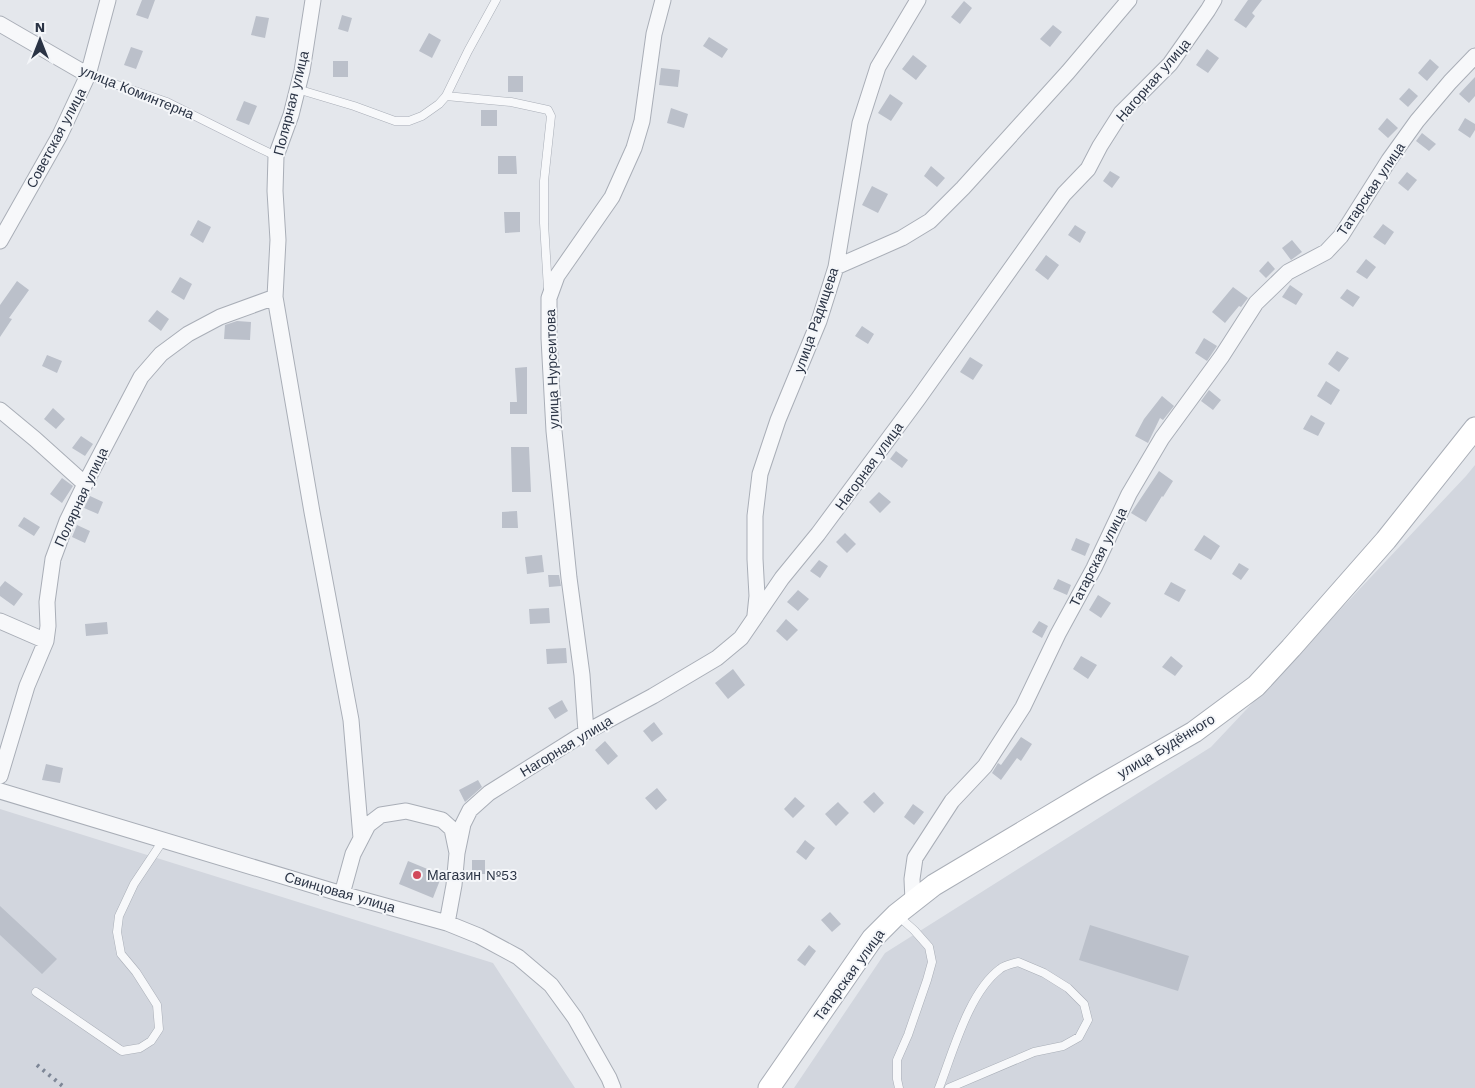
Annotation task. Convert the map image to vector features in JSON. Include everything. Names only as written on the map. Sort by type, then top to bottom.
[{"type":"street","name":"Советская улица","points":[[0,241],[4,224],[60,135],[88,75],[108,0]]},
{"type":"street","name":"Полярная улица","points":[[313,0],[302,71],[276,156],[275,191],[278,240],[276,297],[310,502],[350,720],[361,838]]},
{"type":"street","name":"улица Нурсеитова","points":[[586,732],[582,675],[569,578],[554,431],[549,338],[549,298],[558,276],[612,197],[634,148],[642,121],[654,34],[663,0]]},
{"type":"street","name":"улица Радищева","points":[[754,618],[757,596],[755,516],[760,474],[778,420],[819,321],[836,267],[860,123],[878,67],[918,0]]},
{"type":"street","points":[[836,267],[902,238],[930,221],[963,188],[1068,72],[1129,0]]},
{"type":"street","name":"Нагорная улица","points":[[457,852],[463,824],[470,810],[489,793],[586,732],[653,696],[717,658],[741,638],[782,578],[818,534],[918,399],[1064,194],[1088,169],[1121,113],[1170,64],[1214,0]]},
{"type":"street","name":"улица Коминтерна","points":[[0,24],[88,75]]},
{"type":"street","name":"Татарская улица","points":[[769,1088],[872,939],[905,908],[912,878],[914,858],[952,801],[985,766],[1023,707],[1058,634],[1094,568],[1129,494],[1162,438],[1222,356],[1256,303],[1288,272],[1326,252],[1341,236],[1388,160],[1417,121],[1475,56]]},
{"type":"street","name":"Полярная улица","points":[[0,776],[27,686],[46,641],[48,626],[47,602],[53,559],[67,521],[141,377],[161,354],[188,334],[220,317],[276,297]]},
{"type":"street","points":[[0,410],[85,484]]},
{"type":"street","name":"улица Будённого","points":[[905,908],[934,885],[1194,732],[1256,686],[1386,540],[1475,428]]},
{"type":"street","points":[[0,621],[46,641]]},
{"type":"street","name":"Свинцовая улица","points":[[0,791],[342,894],[447,923],[479,936],[518,956],[551,986],[575,1018],[613,1088]]},
{"type":"street","points":[[342,894],[353,854],[368,825],[381,815],[406,810],[442,820],[452,829],[457,852],[454,885],[447,923]]},
{"type":"lane","points":[[297,89],[354,106],[395,121],[409,122],[422,116],[439,104],[446,96],[496,0]]},
{"type":"lane","name":"улица Коминтерна","points":[[88,75],[167,102],[276,156]]},
{"type":"lane","points":[[446,96],[511,102],[548,110],[551,116],[544,181],[544,223],[549,298]]},
{"type":"lane","points":[[36,992],[122,1051],[140,1048],[152,1041],[159,1029],[157,1005],[136,972],[121,954],[117,932],[119,916],[134,884],[164,839]]},
{"type":"lane","points":[[899,1088],[897,1060],[908,1035],[932,962],[929,947],[914,930],[905,908]]},
{"type":"lane","points":[[939,1088],[971,1008],[984,985],[1001,968],[1018,962],[1044,973],[1068,988],[1084,1004],[1088,1020],[1079,1037],[1063,1046],[1034,1052],[949,1088]]},
{"type":"shaded area","points":[[1475,465],[1475,1088],[794,1088],[885,953],[1211,747]]},
{"type":"shaded area","points":[[0,809],[493,963],[575,1088],[0,1088]]},
{"type":"building","points":[[142,0],[155,0],[148,19],[136,15]]},
{"type":"building","points":[[1248,0],[1262,0],[1252,13],[1255,16],[1246,28],[1234,20]]},
{"type":"building","points":[[964,1],[972,8],[960,24],[951,17]]},
{"type":"building","points":[[342,15],[352,18],[348,32],[338,29]]},
{"type":"building","points":[[256,16],[269,18],[265,38],[251,35]]},
{"type":"building","points":[[1053,25],[1062,32],[1050,47],[1040,39]]},
{"type":"building","points":[[429,33],[441,40],[432,58],[419,51]]},
{"type":"building","points":[[709,37],[728,49],[722,58],[703,46]]},
{"type":"building","points":[[131,47],[143,51],[136,69],[124,65]]},
{"type":"building","points":[[1207,49],[1219,58],[1208,73],[1196,65]]},
{"type":"building","points":[[913,55],[927,66],[916,80],[902,69]]},
{"type":"building","points":[[1430,59],[1439,67],[1427,81],[1418,73]]},
{"type":"building","points":[[333,61],[348,61],[348,77],[333,77]]},
{"type":"building","points":[[661,68],[680,70],[678,87],[659,85]]},
{"type":"building","points":[[508,76],[523,76],[523,92],[508,92]]},
{"type":"building","points":[[1475,77],[1475,96],[1469,103],[1459,94]]},
{"type":"building","points":[[1409,88],[1418,96],[1408,107],[1399,99]]},
{"type":"building","points":[[890,94],[903,103],[891,121],[878,113]]},
{"type":"building","points":[[244,101],[257,106],[249,125],[236,120]]},
{"type":"building","points":[[671,108],[688,114],[684,128],[667,123]]},
{"type":"building","points":[[481,110],[497,110],[497,126],[481,126]]},
{"type":"building","points":[[1387,118],[1398,128],[1388,138],[1378,129]]},
{"type":"building","points":[[1465,118],[1475,124],[1475,130],[1470,138],[1458,130]]},
{"type":"building","points":[[1422,133],[1436,144],[1429,151],[1416,141]]},
{"type":"building","points":[[498,156],[516,156],[517,174],[498,174]]},
{"type":"building","points":[[931,166],[945,178],[937,187],[924,176]]},
{"type":"building","points":[[1110,171],[1120,177],[1112,188],[1103,181]]},
{"type":"building","points":[[1407,172],[1417,180],[1408,191],[1398,183]]},
{"type":"building","points":[[872,186],[888,194],[878,213],[862,205]]},
{"type":"building","points":[[504,212],[520,212],[520,232],[505,233]]},
{"type":"building","points":[[198,220],[211,227],[203,243],[190,235]]},
{"type":"building","points":[[1383,224],[1394,232],[1385,245],[1373,237]]},
{"type":"building","points":[[1075,225],[1086,232],[1080,243],[1068,235]]},
{"type":"building","points":[[1292,240],[1302,252],[1291,260],[1282,248]]},
{"type":"building","points":[[1046,255],[1059,265],[1048,280],[1035,270]]},
{"type":"building","points":[[1366,259],[1376,267],[1367,279],[1356,272]]},
{"type":"building","points":[[1268,261],[1275,269],[1266,278],[1259,271]]},
{"type":"building","points":[[180,277],[192,284],[184,300],[171,292]]},
{"type":"building","points":[[17,281],[29,290],[9,318],[12,319],[0,337],[0,305]]},
{"type":"building","points":[[1290,285],[1303,294],[1296,305],[1282,297]]},
{"type":"building","points":[[1233,287],[1248,298],[1225,323],[1212,312]]},
{"type":"building","points":[[1347,289],[1360,297],[1353,307],[1340,298]]},
{"type":"building","points":[[157,310],[169,319],[161,331],[148,321]]},
{"type":"building","points":[[237,321],[251,322],[250,340],[224,339],[225,325]]},
{"type":"building","points":[[862,326],[874,334],[868,344],[855,336]]},
{"type":"building","points":[[1204,338],[1217,346],[1207,361],[1195,353]]},
{"type":"building","points":[[1337,351],[1349,358],[1339,372],[1328,364]]},
{"type":"building","points":[[47,355],[62,361],[57,373],[42,366]]},
{"type":"building","points":[[970,357],[983,365],[973,380],[960,372]]},
{"type":"building","points":[[527,367],[527,414],[510,414],[510,402],[517,402],[515,368]]},
{"type":"building","points":[[1326,381],[1340,390],[1331,405],[1317,396]]},
{"type":"building","points":[[1209,390],[1221,400],[1213,410],[1201,401]]},
{"type":"building","points":[[1162,396],[1174,406],[1163,420],[1160,418],[1148,443],[1135,436],[1144,419]]},
{"type":"building","points":[[53,408],[65,419],[56,429],[44,419]]},
{"type":"building","points":[[1311,415],[1325,423],[1318,436],[1303,429]]},
{"type":"building","points":[[81,436],[93,444],[85,456],[72,448]]},
{"type":"building","points":[[511,447],[529,447],[531,492],[512,492]]},
{"type":"building","points":[[896,451],[908,460],[902,468],[890,459]]},
{"type":"building","points":[[1159,471],[1173,481],[1146,522],[1131,513]]},
{"type":"building","points":[[62,478],[73,486],[62,503],[50,494]]},
{"type":"building","points":[[879,492],[891,502],[880,513],[869,502]]},
{"type":"building","points":[[90,496],[103,502],[98,514],[84,508]]},
{"type":"building","points":[[517,511],[518,528],[502,528],[502,512]]},
{"type":"building","points":[[24,517],[40,527],[34,536],[18,526]]},
{"type":"building","points":[[77,525],[90,531],[85,543],[72,537]]},
{"type":"building","points":[[845,533],[856,544],[847,553],[836,542]]},
{"type":"building","points":[[1204,535],[1220,546],[1211,560],[1194,550]]},
{"type":"building","points":[[1076,538],[1090,544],[1085,556],[1071,550]]},
{"type":"building","points":[[542,555],[544,572],[527,574],[525,557]]},
{"type":"building","points":[[819,560],[828,566],[820,578],[810,571]]},
{"type":"building","points":[[1239,563],[1249,569],[1241,580],[1232,574]]},
{"type":"building","points":[[548,575],[559,575],[561,586],[549,587]]},
{"type":"building","points":[[1058,579],[1071,585],[1067,595],[1053,589]]},
{"type":"building","points":[[5,581],[23,594],[14,606],[0,596],[0,587]]},
{"type":"building","points":[[1171,582],[1186,590],[1179,602],[1164,594]]},
{"type":"building","points":[[798,590],[809,599],[798,611],[787,602]]},
{"type":"building","points":[[1098,595],[1111,603],[1101,618],[1089,610]]},
{"type":"building","points":[[549,608],[550,623],[530,624],[529,609]]},
{"type":"building","points":[[786,619],[798,630],[787,641],[776,631]]},
{"type":"building","points":[[1039,621],[1048,626],[1042,638],[1032,632]]},
{"type":"building","points":[[107,622],[108,634],[86,636],[85,624]]},
{"type":"building","points":[[566,648],[567,663],[547,664],[546,649]]},
{"type":"building","points":[[1081,656],[1097,665],[1088,679],[1073,669]]},
{"type":"building","points":[[1171,656],[1183,666],[1175,676],[1162,667]]},
{"type":"building","points":[[733,669],[745,685],[728,699],[715,683]]},
{"type":"building","points":[[562,700],[568,711],[555,719],[548,708]]},
{"type":"building","points":[[654,722],[663,734],[652,742],[643,731]]},
{"type":"building","points":[[1021,737],[1032,744],[1021,761],[1017,758],[1001,780],[992,773],[998,763],[1001,765]]},
{"type":"building","points":[[605,741],[618,756],[608,765],[595,750]]},
{"type":"building","points":[[46,764],[63,768],[60,783],[42,780]]},
{"type":"building","points":[[478,780],[482,787],[465,802],[459,790]]},
{"type":"building","points":[[657,788],[667,800],[656,810],[645,798]]},
{"type":"building","points":[[874,792],[884,803],[874,813],[863,802]]},
{"type":"building","points":[[795,797],[805,806],[793,818],[784,809]]},
{"type":"building","points":[[838,802],[849,813],[836,826],[825,814]]},
{"type":"building","points":[[913,804],[924,812],[914,825],[904,817]]},
{"type":"building","points":[[805,840],[815,848],[806,860],[796,852]]},
{"type":"building","points":[[472,860],[485,860],[485,874],[472,874]]},
{"type":"building","points":[[408,861],[442,875],[433,898],[399,884]]},
{"type":"building","points":[[0,906],[57,959],[42,974],[0,935]]},
{"type":"building","points":[[830,912],[841,924],[832,932],[821,920]]},
{"type":"building","points":[[1090,925],[1189,956],[1178,991],[1079,960]]},
{"type":"building","points":[[809,945],[816,951],[805,966],[797,960]]},
{"type":"railway","points":[[37,1065],[65,1088]]},
{"type":"place","name":"Магазин №53","points":[[417,875]]}]
